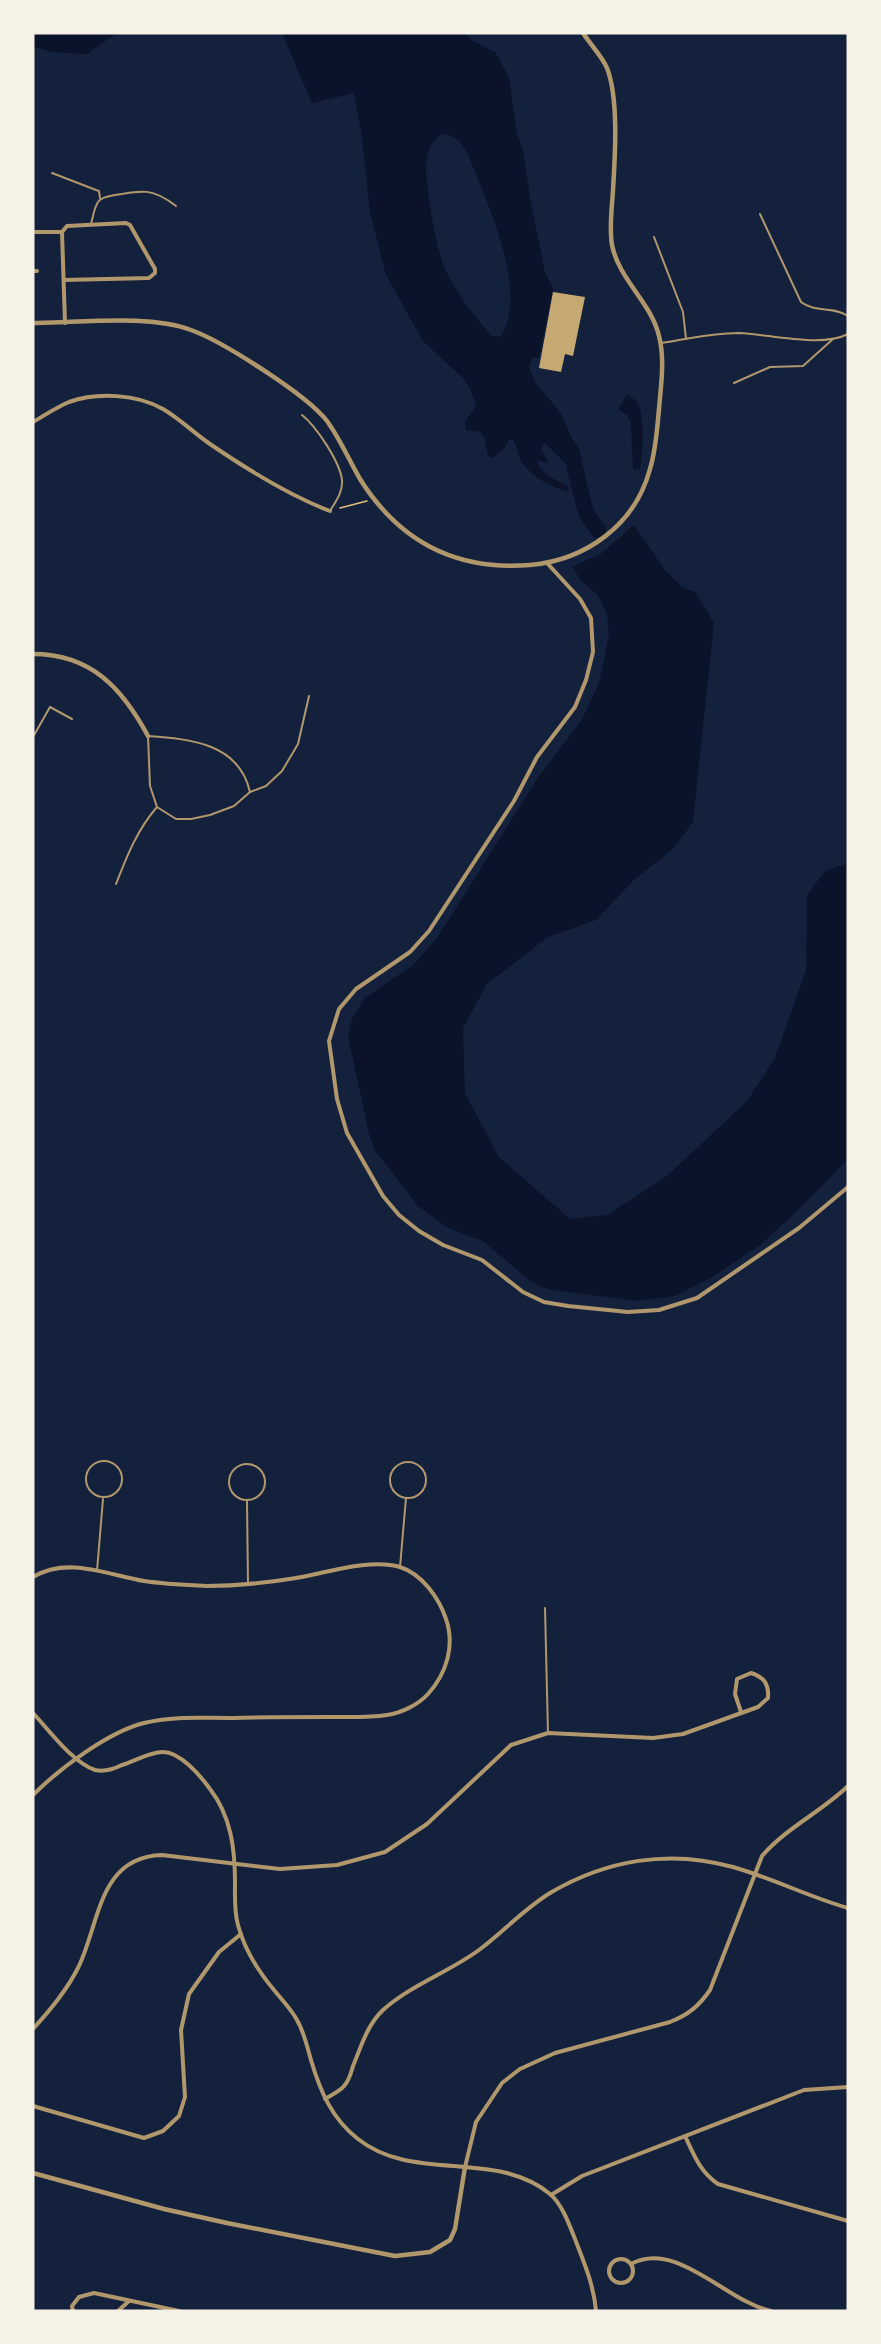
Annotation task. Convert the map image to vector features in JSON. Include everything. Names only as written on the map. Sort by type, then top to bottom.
[{"type":"street","points":[[33,322],[163,322],[188,328],[214,340],[296,393],[319,411],[375,499],[408,534],[443,554],[489,565],[547,563],[569,557],[601,541],[629,513],[647,480],[653,456],[662,372],[661,343],[651,316],[619,267],[612,242],[614,109],[607,68],[583,33]]},
{"type":"street","points":[[64,280],[149,278],[155,273],[155,269],[130,225],[67,226],[62,232],[65,323]]},
{"type":"street","points":[[33,232],[62,232]]},
{"type":"street","points":[[33,422],[70,402],[82,399],[111,397],[150,402],[255,472],[302,500],[330,511]]},
{"type":"street","points":[[547,563],[580,599],[591,618],[593,652],[586,680],[574,707],[537,757],[514,801],[429,931],[410,952],[356,989],[339,1009],[329,1041],[337,1099],[347,1133],[383,1196],[399,1215],[419,1231],[442,1245],[482,1260],[523,1292],[544,1302],[568,1306],[639,1311],[659,1310],[697,1298],[799,1228],[848,1188]]},
{"type":"street","points":[[33,654],[66,657],[96,671],[129,705],[148,736]]},
{"type":"street","points":[[33,1577],[43,1571],[64,1568],[97,1571],[144,1581],[173,1584],[248,1585],[360,1566],[400,1567],[420,1580],[435,1596],[442,1608],[450,1639],[449,1655],[443,1672],[428,1694],[401,1712],[386,1715],[175,1718],[143,1724],[103,1741],[44,1784],[33,1795]]},
{"type":"street","points":[[33,2029],[56,2005],[70,1983],[80,1964],[109,1885],[122,1869],[142,1857],[162,1855],[280,1869],[337,1865],[385,1852],[427,1824],[511,1745],[548,1733],[653,1738],[683,1734],[758,1707],[768,1698],[768,1687],[761,1676],[751,1673],[737,1679],[735,1694],[741,1712]]},
{"type":"street","points":[[33,1713],[78,1759],[93,1769],[103,1771],[163,1752],[173,1754],[194,1771],[210,1789],[221,1808],[234,1847],[235,1909],[241,1934],[260,1970],[299,2023],[325,2099],[336,2118],[360,2141],[380,2152],[413,2163],[465,2167],[514,2175],[551,2195],[567,2219],[577,2243],[591,2284],[596,2311]]},
{"type":"street","points":[[33,2173],[164,2209],[344,2247],[395,2256],[415,2255],[442,2247],[450,2240],[455,2229],[465,2167],[476,2122],[502,2083],[520,2068],[555,2053],[670,2022],[687,2015],[701,2004],[710,1990],[762,1856],[777,1839],[835,1799],[848,1786]]},
{"type":"street","points":[[325,2099],[343,2088],[363,2040],[381,2012],[394,2001],[477,1951],[547,1895],[576,1878],[612,1865],[648,1859],[682,1858],[711,1862],[755,1874],[848,1908]]},
{"type":"street","points":[[33,2106],[144,2138],[163,2131],[179,2116],[185,2097],[180,2030],[189,1994],[219,1952],[241,1934]]},
{"type":"street","points":[[551,2195],[582,2176],[804,2090],[848,2087]]},
{"type":"street","points":[[685,2136],[697,2163],[708,2177],[718,2184],[848,2221]]},
{"type":"street","points":[[632,2264],[650,2257],[666,2258],[688,2267],[746,2302],[771,2311]]},
{"type":"street","points":[[625,2259],[632,2264],[634,2271],[628,2282],[620,2283],[612,2280],[609,2272],[613,2261],[625,2259]]},
{"type":"street","points":[[73,2311],[72,2306],[78,2296],[94,2293],[179,2311]]},
{"type":"street","points":[[118,2311],[129,2301]]},
{"type":"lane","points":[[52,173],[99,191],[100,199],[91,224]]},
{"type":"lane","points":[[100,199],[144,190],[164,196],[176,206]]},
{"type":"lane","points":[[760,214],[801,302],[808,307],[835,310],[848,316]]},
{"type":"lane","points":[[654,237],[682,312],[686,339]]},
{"type":"lane","points":[[661,343],[737,333],[782,338],[833,339],[848,334]]},
{"type":"lane","points":[[734,383],[770,367],[803,366],[833,339]]},
{"type":"lane","points":[[302,415],[316,429],[338,466],[342,478],[339,498],[330,511]]},
{"type":"lane","points":[[250,792],[243,772],[233,759],[221,750],[187,740],[148,736],[150,786],[158,807],[176,819],[210,815],[234,806],[250,792],[266,786],[282,771],[298,744],[309,696]]},
{"type":"lane","points":[[33,737],[50,706],[72,719]]},
{"type":"lane","points":[[116,884],[133,841],[144,822],[158,807]]},
{"type":"lane","points":[[104,1461],[117,1466],[122,1475],[122,1481],[118,1491],[103,1498],[89,1491],[86,1476],[91,1466],[104,1461]]},
{"type":"lane","points":[[413,1462],[424,1472],[426,1483],[418,1495],[406,1497],[395,1492],[390,1482],[391,1476],[399,1464],[413,1462]]},
{"type":"lane","points":[[245,1463],[255,1465],[260,1469],[266,1485],[260,1495],[247,1500],[236,1497],[229,1482],[232,1471],[245,1463]]},
{"type":"lane","points":[[400,1567],[406,1497]]},
{"type":"lane","points":[[97,1571],[103,1498]]},
{"type":"lane","points":[[247,1500],[248,1585]]},
{"type":"lane","points":[[545,1608],[548,1733]]},
{"type":"path","points":[[330,511],[375,499]]},
{"type":"water","points":[[33,33],[117,33],[87,54],[53,52],[33,47]]},
{"type":"water","points":[[282,33],[464,33],[473,41],[495,52],[509,77],[517,134],[523,150],[545,272],[553,289],[539,358],[533,357],[529,368],[536,383],[562,415],[572,439],[579,447],[586,481],[581,488],[571,479],[566,464],[544,442],[541,449],[548,462],[537,460],[539,465],[542,470],[568,487],[569,491],[549,485],[530,471],[521,461],[513,440],[509,440],[504,449],[492,458],[488,456],[484,437],[480,432],[466,430],[465,421],[476,404],[471,391],[464,379],[423,341],[386,275],[370,213],[362,137],[354,93],[312,103]],"holes":[[[442,134],[458,140],[468,154],[502,246],[508,272],[510,296],[508,318],[500,337],[492,336],[472,312],[449,278],[441,260],[431,213],[426,166],[431,146]]]},
{"type":"water","points":[[627,395],[638,404],[642,426],[643,445],[640,469],[633,470],[631,423],[627,415],[618,409]]},
{"type":"water","points":[[634,525],[665,570],[682,587],[695,592],[714,623],[693,822],[674,848],[633,881],[596,920],[548,937],[487,984],[463,1028],[465,1093],[499,1157],[570,1219],[607,1215],[668,1175],[747,1101],[775,1058],[806,970],[807,895],[825,871],[848,863],[848,1159],[760,1245],[714,1276],[675,1296],[638,1301],[541,1287],[529,1280],[483,1241],[448,1228],[418,1206],[376,1152],[370,1138],[348,1037],[352,1018],[365,998],[413,965],[437,938],[537,779],[581,721],[599,683],[609,635],[607,614],[597,594],[582,582],[572,567],[602,553]]},
{"type":"building","points":[[553,292],[585,297],[573,356],[565,354],[561,372],[539,368]]},
{"type":"waterway","points":[[575,469],[586,513],[598,530]]}]
